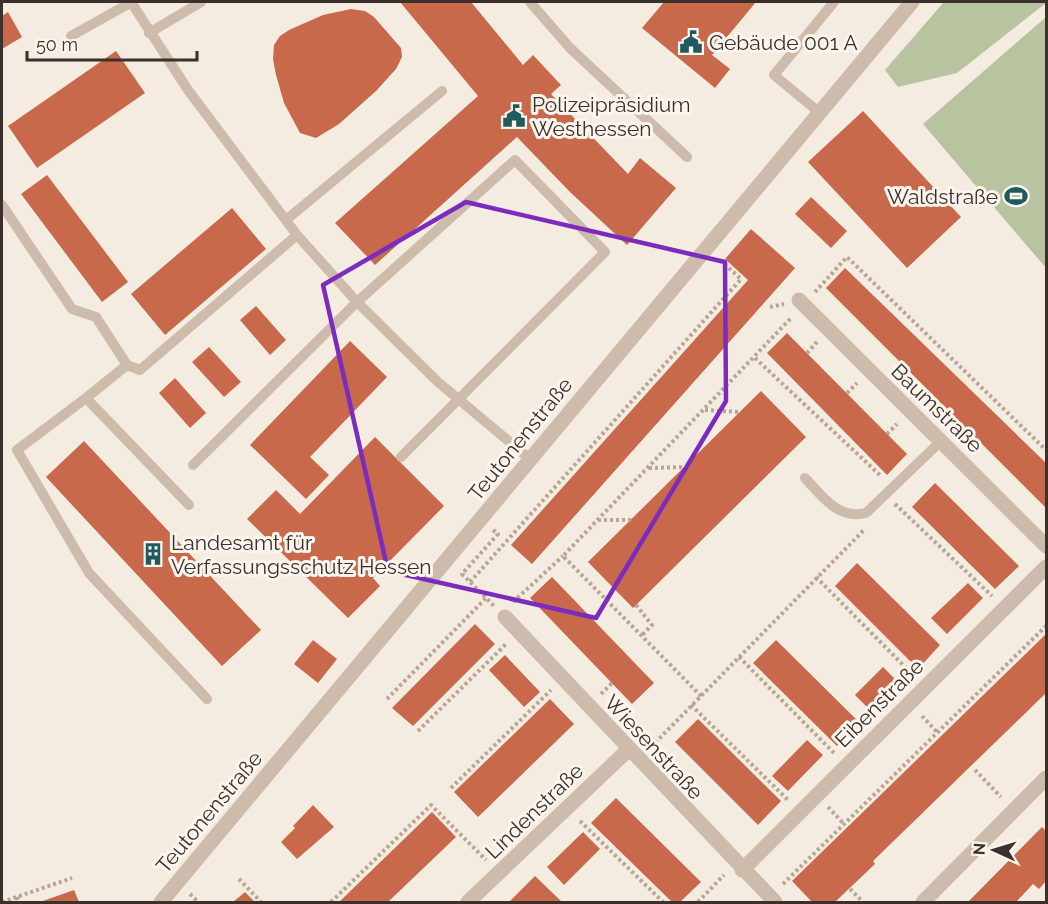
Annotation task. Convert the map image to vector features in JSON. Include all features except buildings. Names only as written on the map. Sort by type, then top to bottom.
[{"type":"street","name":"Teutonenstraße","points":[[161,903],[912,2]]},
{"type":"street","name":"Baumstraße","points":[[801,302],[1047,546]]},
{"type":"street","name":"Eibenstraße","points":[[739,866],[800,812],[1047,567]]},
{"type":"street","name":"Wiesenstraße","points":[[503,616],[772,900]]},
{"type":"street","name":"Lindenstraße","points":[[468,903],[567,808],[633,755]]},
{"type":"street","points":[[923,903],[1047,778]]},
{"type":"lane","points":[[71,36],[132,2],[149,33],[297,236],[357,302],[459,399],[530,459]]},
{"type":"lane","points":[[149,33],[201,2]]},
{"type":"lane","points":[[530,2],[570,48],[687,157]]},
{"type":"lane","points":[[820,113],[774,75],[834,2]]},
{"type":"lane","points":[[286,220],[442,91]]},
{"type":"lane","points":[[193,465],[357,302],[515,160],[605,252],[401,457]]},
{"type":"lane","points":[[2,205],[72,309],[96,316],[127,364],[140,370],[297,236]]},
{"type":"lane","points":[[127,364],[17,450],[89,573],[207,699]]},
{"type":"lane","points":[[86,398],[189,505]]},
{"type":"lane","points":[[805,478],[826,501],[850,515],[866,513],[941,441]]},
{"type":"path","points":[[498,534],[462,574],[503,616],[755,358],[801,302],[847,257],[1047,450]]},
{"type":"path","points":[[470,582],[741,279],[729,268]]},
{"type":"path","points":[[755,358],[893,488]]},
{"type":"path","points":[[705,410],[740,412]]},
{"type":"path","points":[[648,468],[684,467]]},
{"type":"path","points":[[893,501],[1005,608]]},
{"type":"path","points":[[598,520],[631,520]]},
{"type":"path","points":[[633,755],[692,705],[867,527]]},
{"type":"path","points":[[563,556],[701,696]]},
{"type":"path","points":[[816,577],[925,687]]},
{"type":"path","points":[[387,699],[486,598]]},
{"type":"path","points":[[636,605],[652,625],[641,636]]},
{"type":"path","points":[[772,900],[1047,626]]},
{"type":"path","points":[[418,732],[518,632]]},
{"type":"path","points":[[739,657],[847,765]]},
{"type":"path","points":[[451,788],[562,680]]},
{"type":"path","points":[[692,705],[800,812]]},
{"type":"path","points":[[975,770],[1014,810]]},
{"type":"path","points":[[331,903],[431,804],[499,873]]},
{"type":"path","points":[[567,808],[663,903]]},
{"type":"path","points":[[698,903],[739,866]]},
{"type":"path","points":[[2,902],[72,878]]},
{"type":"path","points":[[239,879],[261,903]]},
{"type":"path","points":[[850,889],[863,903]]},
{"type":"path","points":[[17,897],[19,903]]},
{"type":"highlighted area","points":[[466,202],[725,262],[726,401],[596,618],[388,571],[323,285]]},
{"type":"green space","points":[[944,2],[1046,3],[957,73],[898,87],[885,70]]},
{"type":"green space","name":"Waldstraße","points":[[1046,17],[1046,268],[923,124]]},
{"type":"place","name":"Gebäude 001 A","points":[[691,42]]},
{"type":"place","name":"Polizeipräsidium Westhessen","points":[[514,116]]},
{"type":"place","name":"Waldstraße","points":[[1016,196]]},
{"type":"place","name":"Landesamt für Verfassungsschutz Hessen","points":[[153,554]]}]
